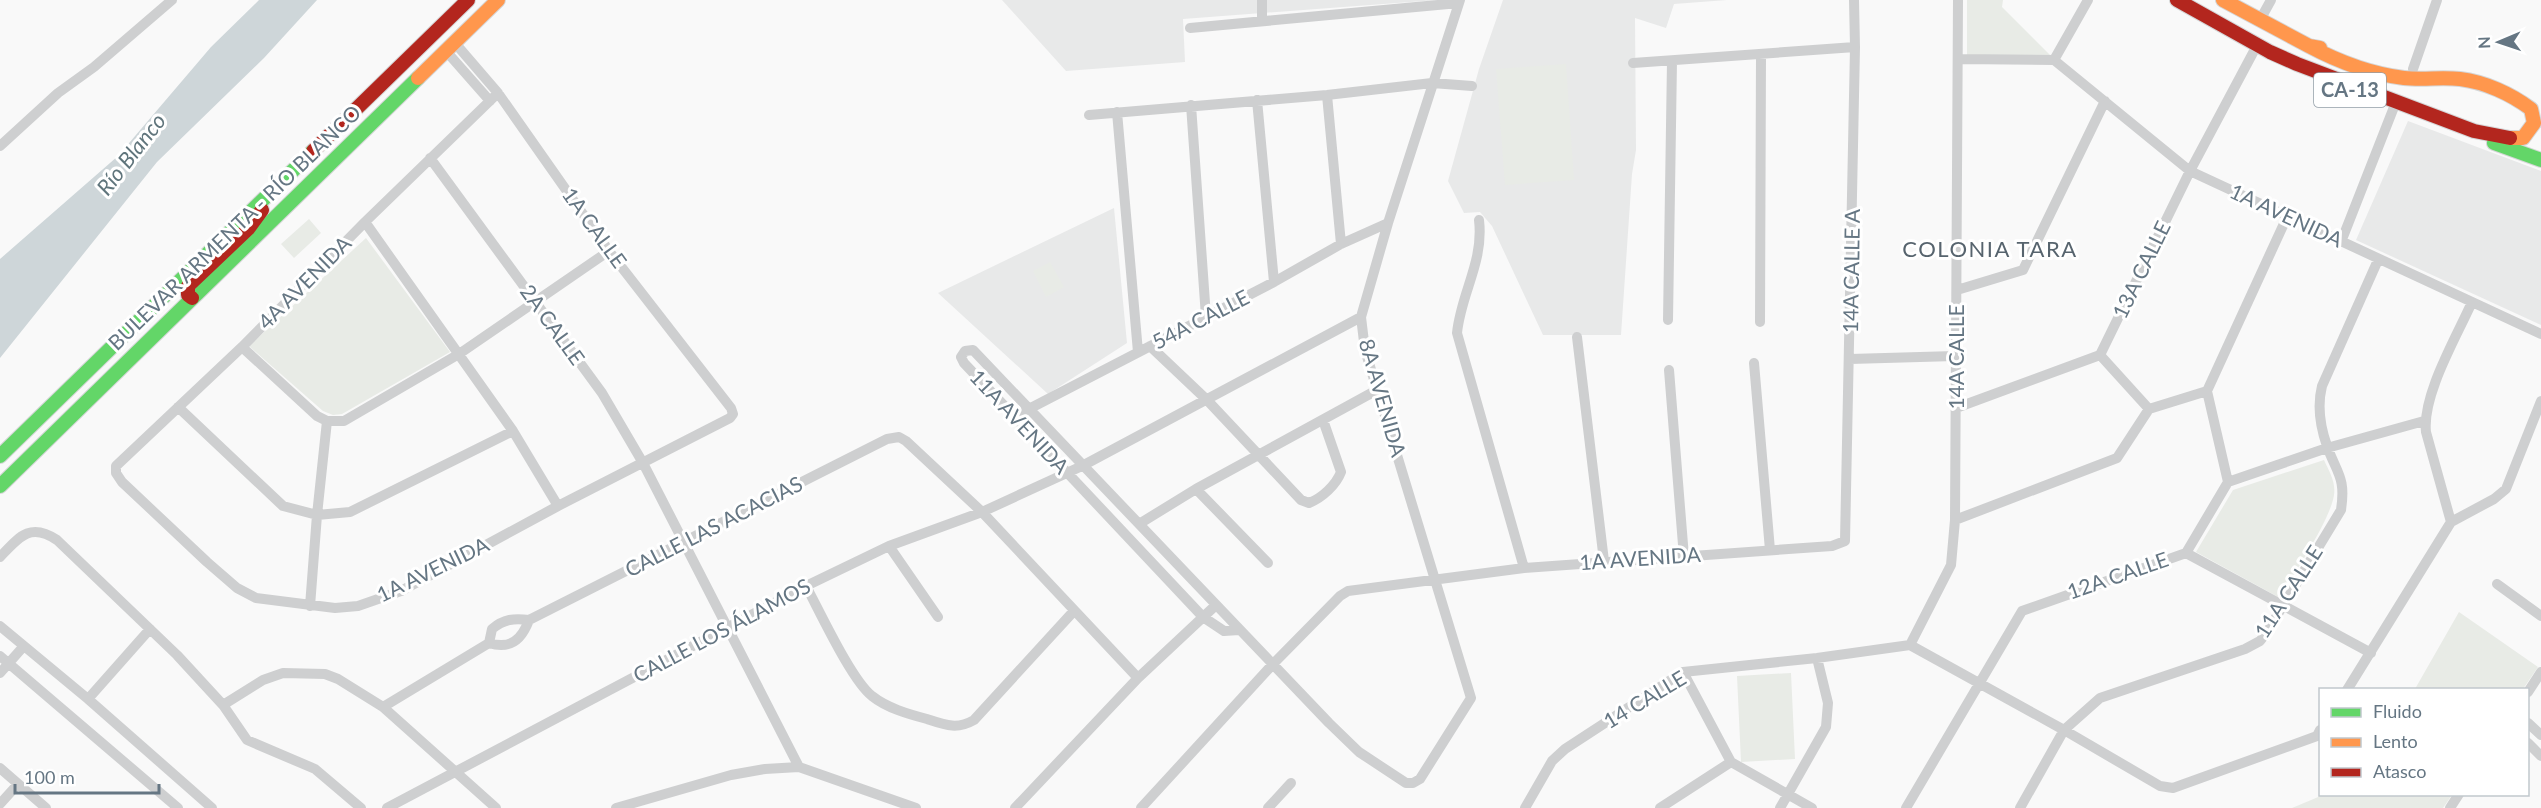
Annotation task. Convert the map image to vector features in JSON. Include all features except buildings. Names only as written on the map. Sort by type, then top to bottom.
[{"type":"main road","name":"BULEVAR ARMENTA - RÍO BLANCO","points":[[0,456],[468,0]]},
{"type":"main road","name":"BULEVAR ARMENTA - RÍO BLANCO","points":[[0,486],[498,0]]},
{"type":"main road","name":"CA-13","points":[[2169,0],[2255,50],[2294,68],[2541,160]]},
{"type":"main road","points":[[2177,0],[2270,52],[2434,118],[2474,131],[2514,139],[2523,138],[2534,123],[2531,109],[2522,101],[2475,82],[2403,78],[2382,74],[2331,58],[2309,46]]},
{"type":"main road","name":"CA-13","points":[[2223,0],[2309,46],[2330,50],[2376,65],[2413,69],[2444,68],[2478,74],[2541,107]]},
{"type":"main road","points":[[380,86],[399,83],[443,42],[448,40],[451,47]]},
{"type":"main road","points":[[192,298],[188,295],[188,286],[248,229],[273,189]]},
{"type":"street","points":[[0,146],[57,93],[94,67],[172,0]]},
{"type":"street","points":[[1262,0],[1262,21]]},
{"type":"street","name":"14A CALLE A","points":[[1845,541],[1856,47],[1854,0]]},
{"type":"street","name":"14A CALLE","points":[[1910,645],[1951,565],[1955,520],[1958,0]]},
{"type":"street","points":[[1959,59],[2054,60],[2088,0]]},
{"type":"street","points":[[2260,20],[2271,0]]},
{"type":"street","points":[[2413,69],[2437,0]]},
{"type":"street","points":[[1190,28],[1460,1]]},
{"type":"street","name":"8A AVENIDA","points":[[1413,783],[1420,779],[1442,747],[1471,698],[1365,350],[1361,317],[1388,223],[1460,1]]},
{"type":"street","name":"1A CALLE","points":[[451,47],[494,97],[731,408],[733,414]]},
{"type":"street","points":[[1633,63],[1856,47]]},
{"type":"street","name":"13A CALLE","points":[[2100,355],[2190,171],[2255,50]]},
{"type":"street","points":[[1760,322],[1761,54]]},
{"type":"street","points":[[1668,320],[1672,60]]},
{"type":"street","name":"1A AVENIDA","points":[[2054,60],[2190,171],[2541,334]]},
{"type":"street","points":[[1089,115],[1327,95],[1432,83],[1472,86]]},
{"type":"street","points":[[1327,95],[1341,244]]},
{"type":"street","name":"4A AVENIDA","points":[[116,473],[116,466],[242,347],[365,222],[494,97]]},
{"type":"street","points":[[1257,100],[1274,282]]},
{"type":"street","points":[[1957,290],[2023,270],[2104,101]]},
{"type":"street","points":[[1191,105],[1206,317]]},
{"type":"street","points":[[2341,242],[2394,107]]},
{"type":"street","points":[[1117,112],[1138,352]]},
{"type":"street","name":"2A CALLE","points":[[430,158],[602,393],[643,463],[682,543],[799,767]]},
{"type":"street","points":[[2287,217],[2207,391],[2228,482],[2327,447],[2424,421]]},
{"type":"street","points":[[1479,220],[1481,235],[1478,263],[1458,318],[1457,333],[1524,568]]},
{"type":"street","points":[[365,222],[513,431],[558,506]]},
{"type":"street","name":"54A CALLE","points":[[1014,416],[1274,282],[1341,244],[1388,223]]},
{"type":"street","points":[[242,347],[317,416],[327,421],[344,421],[459,354],[609,250]]},
{"type":"street","name":"11A CALLE","points":[[2020,808],[2064,730],[2100,698],[2246,649],[2260,641],[2283,607],[2341,510],[2343,494],[2341,474],[2327,447],[2319,401],[2322,386],[2378,260]]},
{"type":"street","points":[[2451,522],[2424,421],[2429,398],[2472,302]]},
{"type":"street","name":"CALLE LOS ÁLAMOS","points":[[387,808],[806,586],[889,546],[982,512],[1082,466],[1361,317]]},
{"type":"street","points":[[1577,337],[1604,561]]},
{"type":"street","points":[[1150,346],[1207,400],[1301,500],[1309,503],[1318,500],[1338,479],[1341,472],[1323,420]]},
{"type":"street","name":"11A AVENIDA","points":[[1239,630],[1224,632],[1203,617],[1065,473],[964,363],[962,357],[965,351],[973,350],[1239,630],[1359,752],[1406,783],[1413,783]]},
{"type":"street","points":[[1956,408],[2100,355],[2149,409]]},
{"type":"street","points":[[1850,359],[1955,356]]},
{"type":"street","points":[[1754,363],[1770,550]]},
{"type":"street","points":[[1668,370],[1684,557]]},
{"type":"street","points":[[1139,524],[1196,489],[1377,390]]},
{"type":"street","points":[[1955,520],[2117,458],[2149,409],[2207,391]]},
{"type":"street","points":[[2348,688],[2451,522],[2494,499],[2506,489],[2541,401]]},
{"type":"street","points":[[178,407],[283,506],[317,515],[350,512],[513,431]]},
{"type":"street","name":"1A AVENIDA","points":[[116,473],[207,562],[237,588],[256,598],[334,608],[358,606],[400,591],[558,506],[730,418],[733,414]]},
{"type":"street","points":[[310,606],[327,421]]},
{"type":"street","name":"CALLE LAS ACACIAS","points":[[383,707],[489,643],[492,629],[503,621],[516,618],[529,620],[887,439],[899,437],[906,441],[982,512]]},
{"type":"street","name":"12A CALLE","points":[[1906,808],[2025,608],[2186,553],[2228,482]]},
{"type":"street","points":[[1196,489],[1268,563]]},
{"type":"street","points":[[982,512],[1073,612],[1138,678]]},
{"type":"street","points":[[0,556],[26,533],[35,531],[48,534],[57,540],[177,655],[223,705],[247,740],[315,770],[360,808]]},
{"type":"street","name":"1A AVENIDA","points":[[1141,808],[1273,664],[1344,593],[1435,578],[1524,568],[1832,546],[1845,541]]},
{"type":"street","points":[[889,546],[938,617]]},
{"type":"street","points":[[2186,553],[2371,653]]},
{"type":"street","points":[[2497,584],[2541,616]]},
{"type":"street","points":[[806,586],[858,681],[872,696],[902,712],[953,727],[964,726],[974,720],[1073,612]]},
{"type":"street","points":[[1016,808],[1138,678],[1216,605]]},
{"type":"street","name":"CALLE LAS ACACIAS","points":[[489,643],[499,646],[514,642],[524,635],[529,620]]},
{"type":"street","points":[[0,626],[88,699],[212,808]]},
{"type":"street","points":[[88,699],[150,629]]},
{"type":"street","points":[[1910,645],[2160,786],[2173,788],[2317,736],[2319,732]]},
{"type":"street","name":"14 CALLE","points":[[1525,808],[1552,761],[1565,749],[1683,672],[1817,658],[1910,645]]},
{"type":"street","points":[[0,673],[4,660],[23,647]]},
{"type":"street","points":[[1780,808],[1826,727],[1828,703],[1817,658]]},
{"type":"street","points":[[4,660],[178,808]]},
{"type":"street","points":[[223,705],[271,676],[307,672],[325,674],[338,679],[383,707],[496,808]]},
{"type":"street","points":[[1683,672],[1731,762],[1812,808]]},
{"type":"street","points":[[2529,690],[2541,672]]},
{"type":"street","points":[[2529,724],[2541,735]]},
{"type":"street","points":[[2529,744],[2541,756]]},
{"type":"street","points":[[1660,808],[1731,762]]},
{"type":"street","points":[[616,808],[747,772],[799,767],[916,808]]},
{"type":"street","points":[[0,768],[46,808]]},
{"type":"street","points":[[1269,808],[1291,783]]},
{"type":"street","points":[[0,804],[18,784]]},
{"type":"shaded area","points":[[1002,0],[1437,0],[1183,19],[1185,62],[1066,71]]},
{"type":"shaded area","points":[[1503,0],[1727,0],[1674,4],[1666,28],[1635,18],[1636,150],[1632,174],[1621,335],[1543,335],[1492,226],[1480,212],[1464,213],[1448,181],[1479,69]]},
{"type":"shaded area","points":[[1967,0],[2003,0],[2002,7],[2052,57],[1967,55]]},
{"type":"shaded area","points":[[1566,64],[1574,180],[1505,185],[1496,69]]},
{"type":"shaded area","points":[[2408,121],[2541,171],[2541,325],[2356,240]]},
{"type":"shaded area","points":[[1114,208],[1127,343],[1048,394],[938,293]]},
{"type":"shaded area","points":[[309,219],[321,233],[294,258],[281,244]]},
{"type":"shaded area","points":[[366,238],[450,352],[342,414],[333,415],[323,411],[249,346]]},
{"type":"shaded area","points":[[1050,262],[1064,287],[1046,297],[1033,271]]},
{"type":"shaded area","points":[[2324,460],[2334,486],[2331,506],[2319,532],[2280,598],[2196,552],[2233,490]]},
{"type":"shaded area","points":[[2459,612],[2538,667],[2524,688],[2416,688]]},
{"type":"shaded area","points":[[1791,673],[1795,759],[1741,762],[1737,676]]},
{"type":"shaded area","points":[[2321,796],[2451,796],[2443,808],[2292,808]]},
{"type":"water","name":"Río Blanco","points":[[259,0],[317,0],[264,58],[157,162],[0,358],[0,259],[118,156],[211,47]]},
{"type":"traffic: fast","points":[[0,486],[418,78]]},
{"type":"traffic: fast","points":[[2494,143],[2541,160]]},
{"type":"traffic: fast","points":[[0,456],[313,151]]},
{"type":"traffic: slow","points":[[418,78],[498,0]]},
{"type":"traffic: slow","points":[[2223,0],[2309,46],[2320,48]]},
{"type":"traffic: slow","points":[[2309,46],[2344,62],[2379,74],[2411,79],[2460,79],[2479,83],[2515,98],[2531,109],[2534,123],[2523,138],[2510,138]]},
{"type":"traffic: jam","points":[[313,151],[468,0]]},
{"type":"traffic: jam","points":[[2177,0],[2270,52],[2297,64],[2474,131],[2510,138]]},
{"type":"traffic: jam","points":[[192,298],[188,295],[188,286],[248,229],[262,210]]},
{"type":"district","name":"COLONIA TARA","points":[[1990,249]]}]
